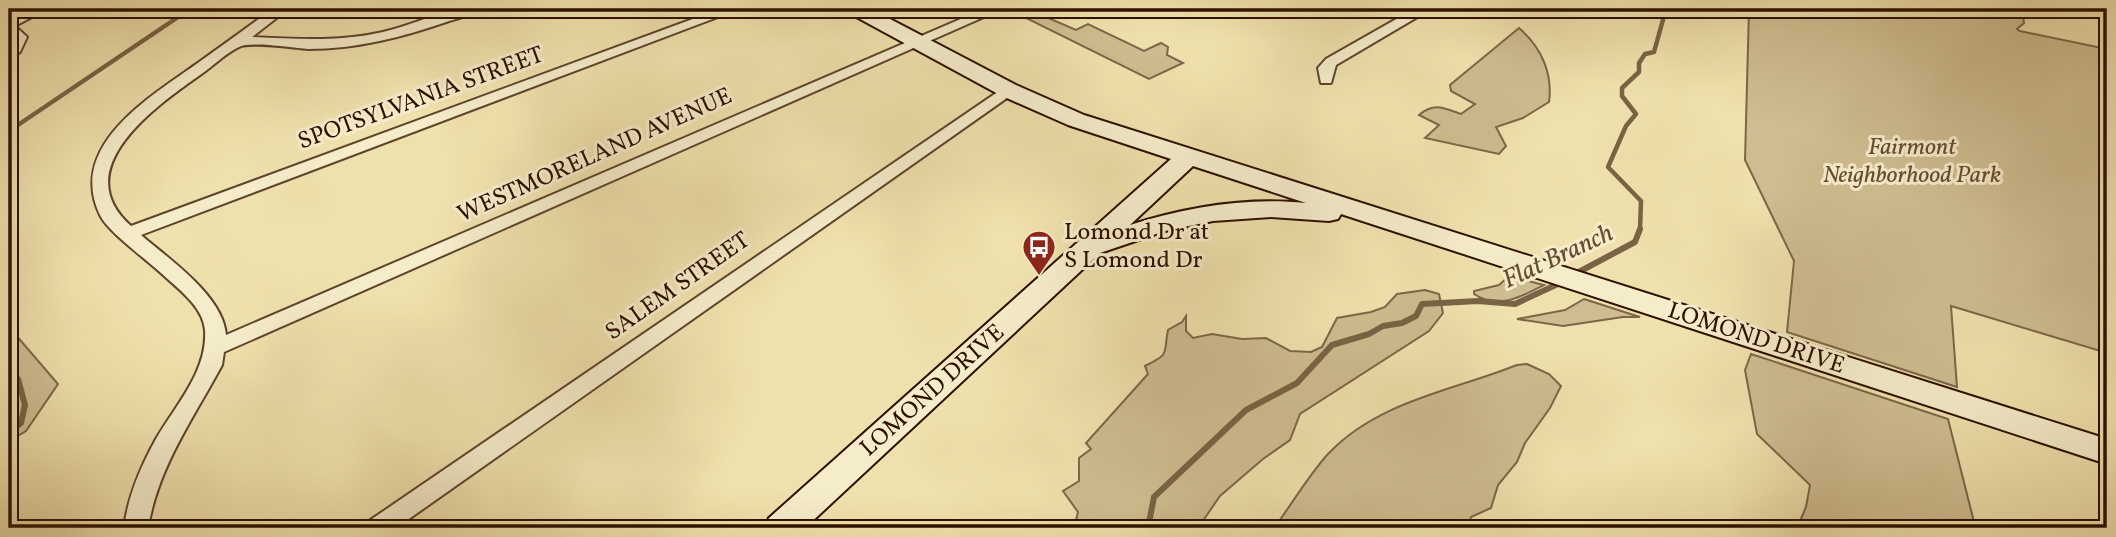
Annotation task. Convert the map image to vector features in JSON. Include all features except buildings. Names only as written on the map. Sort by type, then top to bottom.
[{"type":"main road","points":[[856,9],[1008,90],[1060,114],[1189,156]]},
{"type":"main road","name":"LOMOND DRIVE","points":[[782,528],[1189,156],[2107,452]]},
{"type":"main road","name":"LOMOND DRIVE","points":[[1083,254],[1129,234],[1168,223],[1239,210],[1306,210],[1406,226]]},
{"type":"street","points":[[9,55],[20,37],[9,26],[40,9]]},
{"type":"street","points":[[136,528],[137,512],[153,469],[203,383],[215,348],[215,330],[205,305],[109,216],[101,203],[98,186],[106,156],[122,133],[145,109],[281,9]]},
{"type":"street","points":[[238,41],[315,44],[352,42],[402,31],[471,9]]},
{"type":"street","name":"SPOTSYLVANIA STREET","points":[[127,234],[732,9]]},
{"type":"street","name":"WESTMORELAND AVENUE","points":[[215,348],[995,9]]},
{"type":"street","points":[[1326,80],[1326,68],[1331,62],[1424,9]]},
{"type":"street","name":"SALEM STREET","points":[[378,528],[1008,90]]},
{"type":"green space","name":"Fairmont Neighborhood Park","points":[[1749,9],[1994,9],[2023,16],[2024,23],[2017,29],[2020,31],[2107,49],[2107,353],[1951,306],[1957,387],[1787,332],[1794,261],[1745,160]]},
{"type":"green space","points":[[1032,13],[1076,30],[1088,24],[1144,51],[1161,43],[1168,47],[1167,55],[1183,63],[1149,79],[1022,16]]},
{"type":"green space","points":[[1519,28],[1534,43],[1544,61],[1549,81],[1549,102],[1523,118],[1496,127],[1506,146],[1499,154],[1425,138],[1439,125],[1419,115],[1434,107],[1461,114],[1475,104],[1451,91],[1450,85]]},
{"type":"green space","points":[[1509,276],[1544,285],[1509,300],[1492,301],[1474,294],[1474,291],[1499,285]]},
{"type":"green space","points":[[1425,290],[1439,294],[1443,313],[1429,331],[1300,414],[1290,440],[1220,496],[1198,528],[1074,528],[1078,512],[1063,491],[1079,481],[1079,458],[1091,449],[1086,443],[1148,374],[1145,366],[1164,352],[1168,330],[1182,322],[1186,316],[1186,331],[1193,338],[1212,334],[1242,339],[1266,338],[1290,351],[1311,352],[1322,347],[1337,318],[1385,307],[1397,294]]},
{"type":"green space","points":[[1584,299],[1640,317],[1563,326],[1517,319],[1565,310]]},
{"type":"green space","points":[[9,327],[58,384],[26,431],[9,441]]},
{"type":"green space","points":[[1751,354],[1948,419],[1975,526],[1982,528],[1797,528],[1806,507],[1810,485],[1757,434],[1745,370]]},
{"type":"green space","points":[[1527,364],[1549,374],[1561,386],[1550,408],[1525,443],[1517,462],[1498,485],[1491,508],[1471,517],[1468,528],[1274,528],[1328,454],[1369,421],[1417,399]]},
{"type":"waterway","points":[[9,131],[190,9]]},
{"type":"waterway","name":"Flat Branch","points":[[1640,230],[1641,201],[1608,167],[1626,126],[1636,114],[1622,96],[1622,88],[1639,72],[1639,63],[1645,54],[1654,52],[1666,9]]},
{"type":"waterway","name":"Flat Branch","points":[[1575,274],[1635,242],[1640,229]]},
{"type":"waterway","name":"Flat Branch","points":[[1148,528],[1154,497],[1246,410],[1297,383],[1332,345],[1369,334],[1383,326],[1402,323],[1416,316],[1422,304],[1478,301],[1515,304],[1560,283]]},
{"type":"waterway","points":[[9,373],[18,379],[25,405],[21,423],[9,432]]},
{"type":"place","name":"Lomond Dr at S Lomond Dr","points":[[1039,277]]}]
